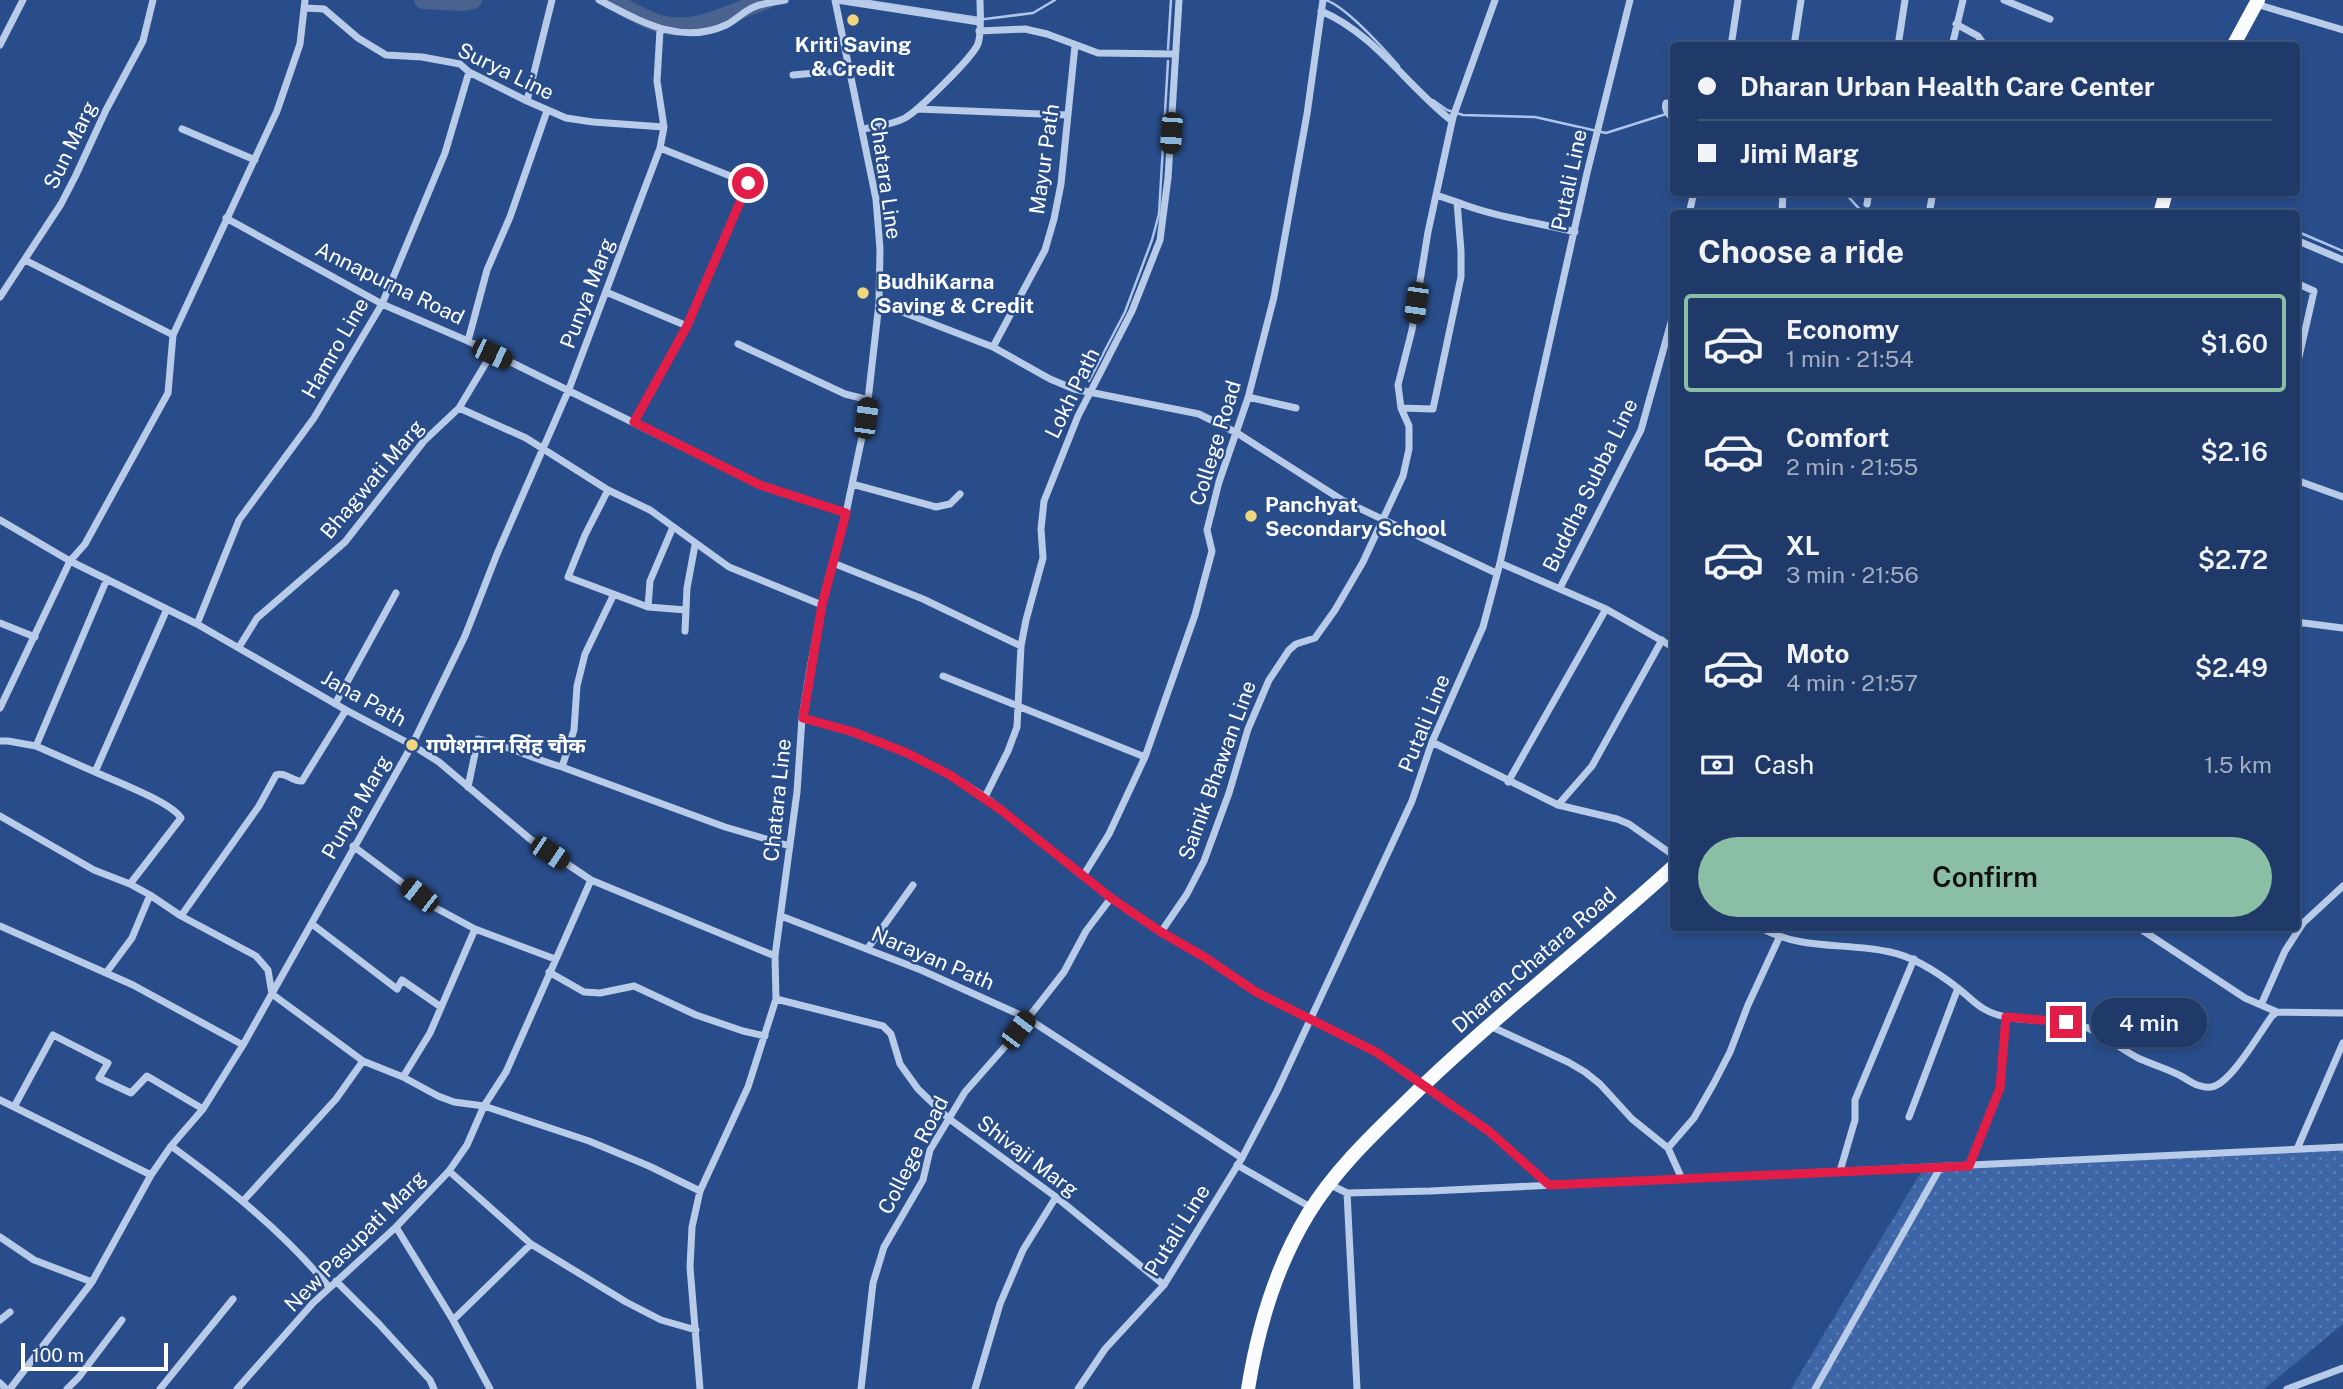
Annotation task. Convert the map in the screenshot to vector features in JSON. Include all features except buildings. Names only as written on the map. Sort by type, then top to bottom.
[{"type":"main road","points":[[2235,42],[2257,2]]},
{"type":"main road","name":"Dharan-Chatara Road","points":[[1248,1389],[1267,1302],[1288,1251],[1329,1184],[1366,1141],[1423,1085],[1670,870]]},
{"type":"street","points":[[0,45],[23,0]]},
{"type":"street","name":"Sun Marg","points":[[0,297],[76,175],[106,110],[143,41],[153,0]]},
{"type":"street","points":[[527,102],[552,0]]},
{"type":"street","points":[[599,0],[660,30],[678,34],[703,32],[726,24],[752,7],[785,0]]},
{"type":"street","points":[[836,0],[979,22]]},
{"type":"street","name":"Chatara Line","points":[[700,1389],[690,1267],[692,1227],[700,1191],[748,1087],[776,999],[775,956],[797,792],[803,718],[822,605],[846,513],[869,400],[879,303],[880,249],[876,199],[836,0]]},
{"type":"street","points":[[863,129],[890,124],[917,109],[973,52],[979,41],[980,0]]},
{"type":"street","name":"Lokh Path","points":[[985,797],[1009,751],[1017,727],[1021,646],[1043,558],[1041,529],[1044,501],[1090,393],[1132,311],[1160,240],[1168,178],[1179,0]]},
{"type":"street","name":"Sainik Bhawan Line","points":[[1161,932],[1187,894],[1204,861],[1248,729],[1269,680],[1289,650],[1296,644],[1315,638],[1328,620],[1363,562],[1403,476],[1409,449],[1409,426],[1401,408],[1398,385],[1412,330],[1436,195],[1453,119],[1495,0]]},
{"type":"street","name":"Putali Line","points":[[1078,1389],[1105,1349],[1164,1285],[1240,1161],[1311,1019],[1412,801],[1432,743],[1483,627],[1500,563],[1598,125],[1630,0]]},
{"type":"street","points":[[1732,42],[1738,0]]},
{"type":"street","points":[[1795,42],[1801,0]]},
{"type":"street","points":[[1899,42],[1905,0]]},
{"type":"street","points":[[1953,42],[1963,0]]},
{"type":"street","points":[[2004,0],[2050,19]]},
{"type":"street","points":[[2257,2],[2343,30]]},
{"type":"street","points":[[0,708],[70,561],[86,544],[168,393],[173,335],[277,111],[300,44],[306,4]]},
{"type":"street","name":"Surya Line","points":[[306,4],[324,9],[358,38],[386,55],[447,60],[460,64],[469,72],[527,102],[566,118],[664,127]]},
{"type":"street","points":[[1322,6],[1376,46],[1419,93],[1453,119]]},
{"type":"street","name":"College Road","points":[[1083,876],[1109,834],[1145,757],[1195,615],[1212,551],[1207,530],[1219,482],[1248,397],[1274,297],[1307,114],[1322,6]]},
{"type":"street","points":[[1956,24],[1978,36],[1982,42]]},
{"type":"street","points":[[979,31],[1025,29],[1098,53],[1174,54]]},
{"type":"street","name":"Punya Marg","points":[[8,1389],[92,1282],[151,1175],[171,1146],[203,1109],[243,1045],[412,745],[465,636],[496,554],[569,389],[660,148],[664,127],[657,81],[660,30]]},
{"type":"street","name":"Mayur Path","points":[[993,347],[1045,250],[1054,219],[1061,184],[1075,45]]},
{"type":"street","points":[[793,75],[850,70]]},
{"type":"street","name":"Hamro Line","points":[[197,624],[240,520],[314,418],[382,304],[445,153],[469,72]]},
{"type":"street","points":[[1670,104],[1666,103],[1665,110],[1670,116]]},
{"type":"street","points":[[917,109],[1068,115]]},
{"type":"street","points":[[468,341],[487,270],[510,217],[547,111]]},
{"type":"street","points":[[182,129],[255,160]]},
{"type":"street","points":[[634,422],[687,326],[748,183],[660,148]]},
{"type":"street","points":[[1436,195],[1483,212],[1517,217],[1575,232]]},
{"type":"street","points":[[1867,204],[1868,196]]},
{"type":"street","points":[[1401,408],[1429,410],[1433,409],[1435,404],[1461,277],[1457,202]]},
{"type":"street","name":"Annapurna Road","points":[[226,218],[382,304],[569,389],[760,485],[846,513]]},
{"type":"street","points":[[2300,242],[2343,260]]},
{"type":"street","points":[[25,260],[173,335]]},
{"type":"street","points":[[2300,285],[2314,291],[2300,352]]},
{"type":"street","points":[[606,292],[687,326]]},
{"type":"street","points":[[879,303],[993,347],[1050,379],[1090,393],[1199,414],[1237,433],[1302,477],[1342,500],[1496,573]]},
{"type":"street","name":"Buddha Subba Line","points":[[1560,588],[1641,430],[1670,326]]},
{"type":"street","points":[[738,344],[845,394],[869,400]]},
{"type":"street","name":"Bhagwati Marg","points":[[239,647],[257,618],[345,542],[424,441],[459,408],[492,354]]},
{"type":"street","points":[[1248,397],[1296,408]]},
{"type":"street","points":[[459,408],[526,438],[608,490],[650,510],[729,567],[822,605]]},
{"type":"street","points":[[2300,481],[2343,497]]},
{"type":"street","points":[[852,484],[936,507],[950,504],[960,494]]},
{"type":"street","points":[[608,490],[568,577],[648,607],[686,610]]},
{"type":"street","name":"Jana Path","points":[[0,520],[70,561],[197,624],[345,710],[412,745],[439,762],[530,839],[591,880],[775,956]]},
{"type":"street","points":[[648,607],[650,581],[673,527]]},
{"type":"street","points":[[685,631],[687,588],[695,545]]},
{"type":"street","points":[[833,563],[935,604],[1021,646]]},
{"type":"street","points":[[1500,563],[1606,609],[1670,644]]},
{"type":"street","points":[[36,746],[107,579]]},
{"type":"street","points":[[335,704],[396,593]]},
{"type":"street","points":[[562,767],[574,730],[576,685],[584,654],[613,596]]},
{"type":"street","points":[[1508,782],[1606,609]]},
{"type":"street","points":[[94,772],[167,610]]},
{"type":"street","points":[[0,623],[35,636]]},
{"type":"street","points":[[2300,623],[2343,628]]},
{"type":"street","points":[[1558,805],[1592,766],[1662,640]]},
{"type":"street","points":[[943,676],[1145,757]]},
{"type":"street","points":[[181,916],[259,806],[276,775],[282,774],[302,781],[345,710]]},
{"type":"street","points":[[803,718],[853,732],[907,753],[950,775],[985,797],[1111,898],[1161,932],[1256,992],[1376,1052],[1490,1132],[1549,1185]]},
{"type":"street","points":[[468,787],[478,739],[501,744],[535,759],[725,828],[790,846]]},
{"type":"street","points":[[0,741],[36,746],[156,799],[176,811],[181,818],[130,884]]},
{"type":"street","points":[[1432,743],[1558,805],[1629,824],[1670,853]]},
{"type":"street","points":[[0,816],[94,870],[130,884],[181,916],[256,956],[268,970],[272,994],[363,1061],[454,1102],[484,1106],[589,1142],[649,1166],[700,1191]]},
{"type":"street","points":[[353,846],[436,908],[475,929],[555,959]]},
{"type":"street","name":"New Pasupati Marg","points":[[237,1389],[332,1284],[396,1227],[449,1171],[467,1145],[484,1106],[506,1072],[591,880]]},
{"type":"street","points":[[868,948],[914,885]]},
{"type":"street","points":[[2300,926],[2343,886]]},
{"type":"street","points":[[106,973],[132,938],[150,895]]},
{"type":"street","name":"College Road","points":[[861,1389],[873,1283],[884,1247],[923,1181],[930,1150],[965,1092],[1064,972],[1086,931],[1111,898]]},
{"type":"street","name":"Narayan Path","points":[[780,916],[868,948],[1027,1018],[1312,1208]]},
{"type":"street","points":[[312,924],[397,989],[402,980],[441,1007]]},
{"type":"street","points":[[0,926],[106,973],[243,1045]]},
{"type":"street","points":[[403,1077],[430,1033],[475,929]]},
{"type":"street","points":[[1767,931],[1779,937],[1812,944],[1892,952],[1914,960],[1958,988],[1985,1010],[2006,1017],[2066,1022],[2088,1028],[2139,1059],[2176,1073],[2199,1086],[2210,1088],[2220,1085],[2232,1073],[2277,1012]]},
{"type":"street","points":[[2144,931],[2245,998],[2277,1012],[2343,1013]]},
{"type":"street","points":[[2261,1005],[2285,951],[2297,931]]},
{"type":"street","points":[[1668,1149],[1694,1118],[1714,1083],[1779,937]]},
{"type":"street","points":[[1840,1171],[1855,1120],[1855,1100],[1914,960]]},
{"type":"street","points":[[549,972],[584,992],[600,993],[634,986],[696,1015],[765,1036]]},
{"type":"street","points":[[1909,1117],[1958,988]]},
{"type":"street","name":"Shivaji Marg","points":[[776,999],[883,1026],[891,1034],[900,1064],[918,1089],[948,1118],[1056,1197],[1164,1285]]},
{"type":"street","points":[[1969,1166],[2000,1088],[2006,1017]]},
{"type":"street","points":[[1490,1026],[1585,1072],[1600,1084],[1632,1119],[1668,1149],[1682,1179]]},
{"type":"street","points":[[14,1107],[53,1035],[108,1063],[99,1078],[131,1093],[147,1076],[203,1109]]},
{"type":"street","points":[[2297,1149],[2343,1043]]},
{"type":"street","points":[[244,1200],[336,1099],[363,1061]]},
{"type":"street","points":[[0,1100],[151,1175]]},
{"type":"street","points":[[171,1146],[244,1200],[332,1284],[380,1324],[435,1389]]},
{"type":"street","points":[[1329,1184],[1347,1193],[1940,1168],[2343,1147]]},
{"type":"street","points":[[1815,1389],[1940,1168]]},
{"type":"street","points":[[449,1171],[531,1244],[661,1320],[696,1330]]},
{"type":"street","points":[[1347,1193],[1357,1389]]},
{"type":"street","points":[[975,1389],[1000,1304],[1023,1250],[1056,1197]]},
{"type":"street","points":[[396,1227],[453,1320],[490,1389]]},
{"type":"street","points":[[0,1237],[34,1260],[92,1282]]},
{"type":"street","points":[[453,1320],[531,1244]]},
{"type":"street","points":[[160,1389],[233,1299]]},
{"type":"street","points":[[0,1321],[10,1312]]},
{"type":"street","points":[[67,1389],[122,1320]]},
{"type":"street","points":[[2287,1389],[2343,1368]]},
{"type":"street","points":[[0,1383],[8,1389]]},
{"type":"shaded area","points":[[2343,1147],[2343,1324],[2264,1389],[1791,1389],[1923,1169]]},
{"type":"waterway","points":[[423,0],[473,0]]},
{"type":"waterway","points":[[610,0],[647,19],[674,26],[702,24],[767,0]]},
{"type":"waterway","points":[[862,0],[985,19],[1033,13],[1055,0]]},
{"type":"waterway","points":[[1168,49],[1171,0]]},
{"type":"waterway","points":[[1325,0],[1343,10],[1399,66]]},
{"type":"waterway","points":[[1089,381],[1125,312],[1159,214],[1168,61]]},
{"type":"waterway","points":[[1433,100],[1447,110],[1463,115],[1535,117],[1606,133],[1666,114]]},
{"type":"waterway","points":[[1848,196],[1860,210]]},
{"type":"waterway","points":[[2300,233],[2343,251]]},
{"type":"place","name":"Kriti Saving & Credit","points":[[853,20]]},
{"type":"place","name":"BudhiKarna Saving & Credit","points":[[863,293]]},
{"type":"place","name":"Panchyat Secondary School","points":[[1251,516]]},
{"type":"place","name":"गणेशमान सिंह चौक","points":[[412,745]]},
{"type":"route","points":[[748,183],[687,326],[634,422],[760,485],[846,513],[822,605],[803,718],[853,732],[907,753],[950,775],[985,797],[1111,898],[1161,932],[1256,992],[1376,1052],[1490,1132],[1549,1185],[1969,1166],[2000,1088],[2006,1017],[2066,1022]]}]
